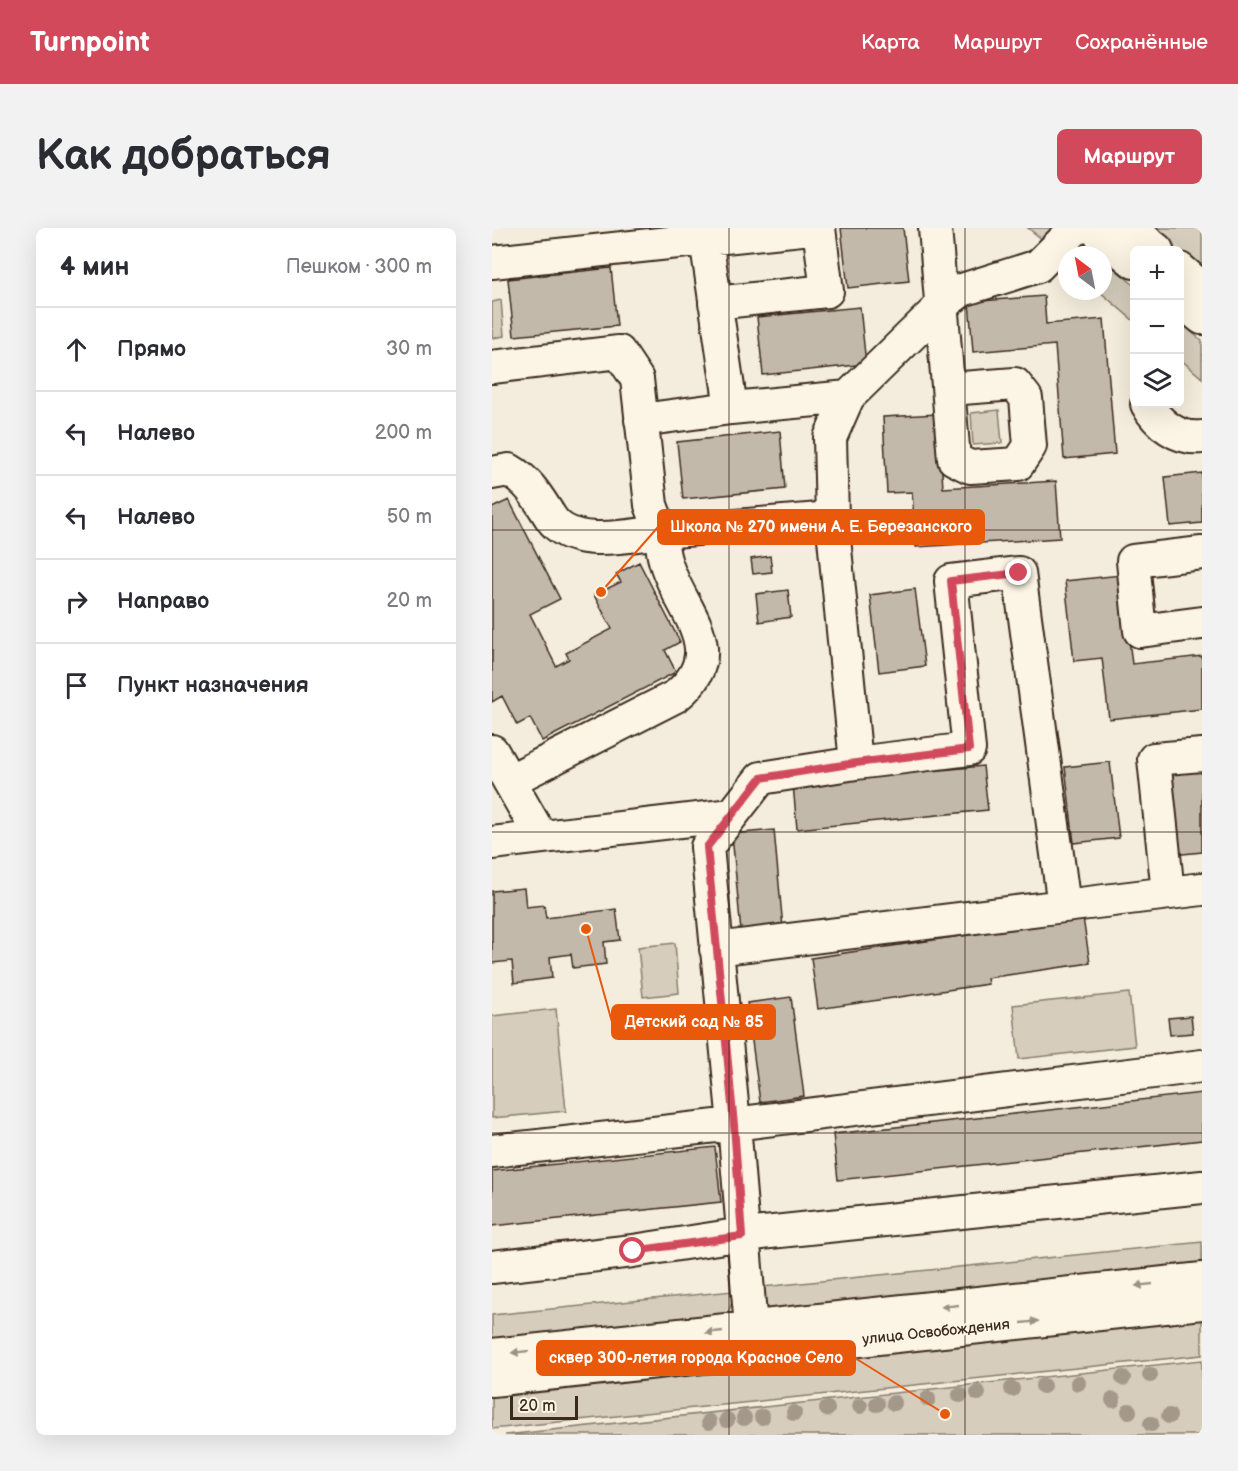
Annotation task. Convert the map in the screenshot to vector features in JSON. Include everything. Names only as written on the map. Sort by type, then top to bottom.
[{"type":"street","points":[[492,262],[702,234],[811,228]]},
{"type":"street","points":[[715,303],[827,291],[819,228]]},
{"type":"street","points":[[934,228],[949,389]]},
{"type":"street","points":[[856,763],[832,518],[830,438],[848,397],[942,305],[962,290],[1038,266],[1076,228]]},
{"type":"street","points":[[1093,228],[1130,259]]},
{"type":"street","points":[[1130,228],[1152,246]]},
{"type":"street","points":[[702,234],[731,408]]},
{"type":"street","points":[[1184,273],[1202,288]]},
{"type":"street","points":[[1184,304],[1202,318]]},
{"type":"street","points":[[492,367],[619,352],[637,379],[651,505],[661,532],[665,561],[701,638],[699,664],[694,676],[676,696],[509,781]]},
{"type":"street","points":[[641,420],[731,408],[848,397]]},
{"type":"street","points":[[1149,408],[1164,426],[1178,434],[1202,437]]},
{"type":"street","points":[[493,470],[509,470],[522,478],[535,490],[553,520],[563,530],[584,538],[832,518]]},
{"type":"street","points":[[1202,553],[1133,561],[1140,631],[1202,623]]},
{"type":"street","points":[[752,1340],[707,847],[761,778],[969,749],[951,581],[1019,573],[1064,906]]},
{"type":"street","points":[[492,751],[541,837]]},
{"type":"street","points":[[1168,893],[1155,759],[1202,755]]},
{"type":"street","points":[[492,843],[732,815]]},
{"type":"street","points":[[716,949],[1202,889]]},
{"type":"street","points":[[492,1152],[734,1125],[1202,1066]]},
{"type":"street","points":[[492,1267],[742,1236],[1202,1187]]},
{"type":"street","name":"улица Освобождения","points":[[492,1380],[752,1340],[1202,1279]]},
{"type":"street","name":"улица Освобождения","points":[[492,1355],[752,1340],[1202,1303]]},
{"type":"shaded area","points":[[1028,228],[1054,228],[1048,244]]},
{"type":"shaded area","points":[[1145,228],[1202,228],[1202,276],[1184,260],[1184,246],[1167,246]]},
{"type":"shaded area","points":[[1112,267],[1130,282],[1130,318],[1110,300],[1112,300]]},
{"type":"shaded area","points":[[501,300],[504,336],[492,338],[492,302]]},
{"type":"shaded area","points":[[1184,325],[1202,341],[1202,378],[1184,362]]},
{"type":"shaded area","points":[[999,410],[1002,443],[973,445],[971,413]]},
{"type":"shaded area","points":[[675,943],[679,993],[643,997],[638,947]]},
{"type":"shaded area","points":[[1129,993],[1135,1046],[1019,1059],[1013,1005]]},
{"type":"shaded area","points":[[556,1009],[566,1111],[492,1118],[492,1016]]},
{"type":"shaded area","points":[[1202,1242],[1202,1268],[766,1312],[753,1288]]},
{"type":"shaded area","points":[[733,1291],[734,1297],[726,1318],[492,1342],[492,1315]]},
{"type":"shaded area","points":[[1202,1316],[1202,1355],[492,1429],[492,1394]]},
{"type":"shaded area","points":[[1202,1360],[1202,1435],[505,1435]]},
{"type":"building","points":[[841,228],[903,228],[909,281],[848,288]]},
{"type":"building","points":[[611,268],[617,326],[514,336],[508,279]]},
{"type":"building","points":[[1044,296],[1046,324],[1104,319],[1115,454],[1064,459],[1055,345],[973,352],[969,302]]},
{"type":"building","points":[[860,307],[866,364],[763,375],[757,317]]},
{"type":"building","points":[[938,414],[943,488],[1056,481],[1060,538],[916,547],[912,492],[887,493],[883,417]]},
{"type":"building","points":[[780,431],[785,489],[683,499],[677,442]]},
{"type":"building","points":[[1202,473],[1202,523],[1170,526],[1165,477]]},
{"type":"building","points":[[509,500],[560,599],[530,614],[556,666],[569,659],[566,653],[612,629],[594,595],[621,582],[616,574],[639,562],[680,642],[665,650],[676,672],[542,741],[530,718],[517,725],[502,696],[492,702],[492,508]]},
{"type":"building","points":[[770,556],[772,572],[753,574],[751,559]]},
{"type":"building","points":[[1121,575],[1132,664],[1202,656],[1202,709],[1109,719],[1102,658],[1074,661],[1065,581]]},
{"type":"building","points":[[915,589],[925,666],[879,672],[870,595]]},
{"type":"building","points":[[788,590],[791,617],[759,622],[756,594]]},
{"type":"building","points":[[1110,762],[1119,838],[1074,843],[1065,767]]},
{"type":"building","points":[[1202,763],[1202,852],[1173,855],[1165,767]]},
{"type":"building","points":[[983,766],[988,810],[797,829],[793,784]]},
{"type":"building","points":[[774,830],[783,928],[741,932],[732,834]]},
{"type":"building","points":[[524,888],[526,907],[544,905],[546,918],[616,909],[620,940],[604,942],[606,964],[573,968],[571,954],[550,957],[552,978],[514,983],[512,961],[492,963],[492,891]]},
{"type":"building","points":[[1083,918],[1090,963],[987,978],[988,984],[818,1009],[811,958]]},
{"type":"building","points":[[791,997],[804,1096],[760,1102],[747,1003]]},
{"type":"building","points":[[1191,1016],[1193,1033],[1170,1035],[1168,1018]]},
{"type":"building","points":[[1202,1093],[1202,1140],[838,1180],[833,1134]]},
{"type":"building","points":[[715,1147],[721,1202],[492,1226],[492,1171]]},
{"type":"place","name":"Школа № 270 имени А. Е. Березанского","points":[[601,592]]},
{"type":"place","name":"Детский сад № 85","points":[[586,929]]},
{"type":"place","name":"сквер 300-летия города Красное Село","points":[[945,1414]]},
{"type":"route","points":[[633,1251],[742,1236],[734,1125],[707,847],[761,778],[969,749],[951,581],[1019,573]]}]
